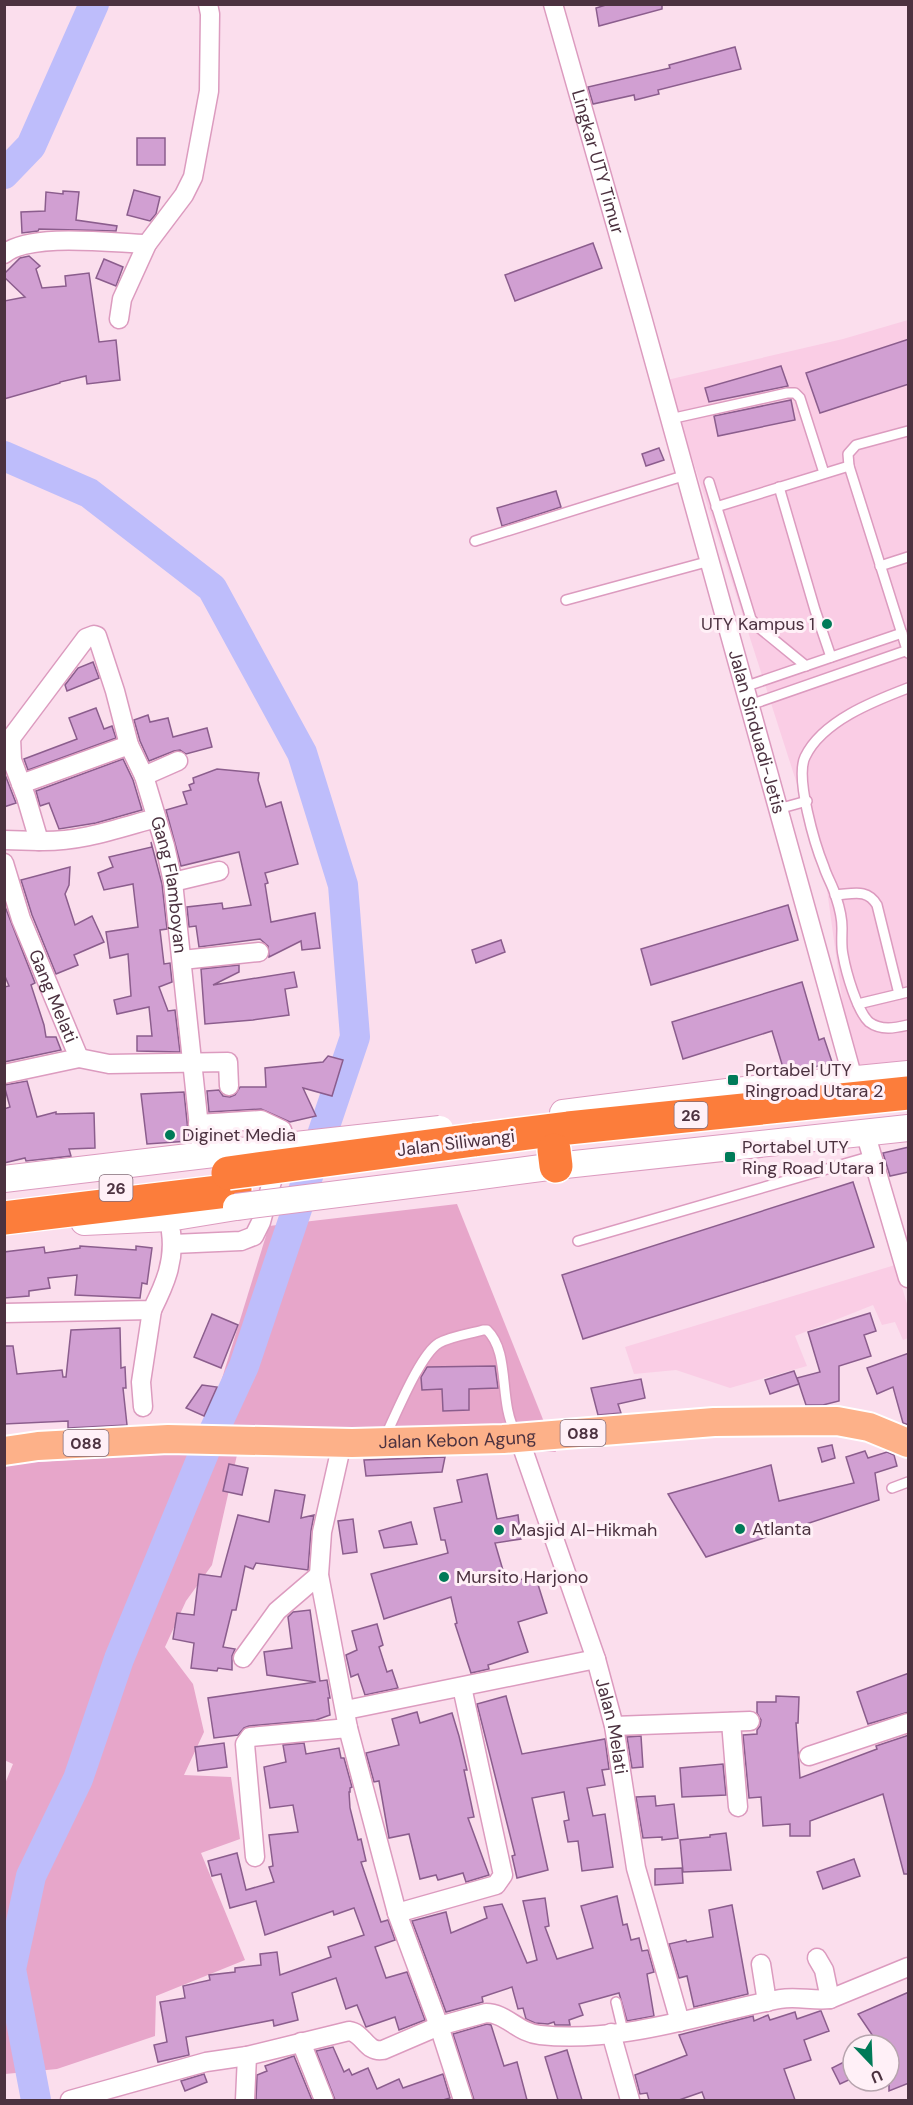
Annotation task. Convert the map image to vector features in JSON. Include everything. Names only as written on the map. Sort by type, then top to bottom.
[{"type":"highway","name":"Jalan Siliwangi","points":[[473,1151],[520,1134],[909,1093]]},
{"type":"highway","name":"26","points":[[520,1134],[540,1126],[560,1113],[597,1125]]},
{"type":"highway","name":"Jalan Siliwangi","points":[[7,1212],[28,1200],[225,1175],[473,1151],[555,1158],[909,1114]]},
{"type":"main road","name":"Jalan Kebon Agung","points":[[4,1451],[38,1446],[168,1439],[342,1443],[519,1438],[714,1422],[837,1421],[869,1427],[909,1443]]},
{"type":"street","points":[[119,319],[122,299],[147,244],[184,195],[193,177],[208,91],[210,14],[208,4]]},
{"type":"street","name":"Lingkar UTY Timur","points":[[552,4],[642,317]]},
{"type":"street","points":[[4,254],[27,243],[58,241],[147,244]]},
{"type":"street","name":"Jalan Sinduadi-Jetis","points":[[642,317],[853,1079]]},
{"type":"street","name":"Gang Flamboyan","points":[[21,784],[12,760],[11,738],[86,638],[94,635],[115,691],[129,745],[144,776],[165,846],[173,882],[198,1124],[225,1175]]},
{"type":"street","points":[[39,841],[21,784],[129,745]]},
{"type":"street","points":[[144,776],[177,761]]},
{"type":"street","points":[[4,840],[62,841],[84,838],[156,818]]},
{"type":"street","name":"Gang Melati","points":[[4,863],[21,919],[79,1058],[4,1074]]},
{"type":"street","points":[[173,882],[219,871]]},
{"type":"street","points":[[182,960],[259,952]]},
{"type":"street","points":[[79,1058],[109,1064],[228,1062],[229,1086]]},
{"type":"street","points":[[560,1113],[735,1091],[909,1074]]},
{"type":"street","name":"26","points":[[473,1151],[560,1113]]},
{"type":"street","points":[[172,1244],[241,1240],[254,1236],[261,1222],[284,1137],[282,1131],[261,1120],[198,1124]]},
{"type":"street","points":[[555,1158],[869,1144],[909,1128]]},
{"type":"street","points":[[869,1144],[909,1278]]},
{"type":"street","points":[[4,1179],[225,1175]]},
{"type":"street","points":[[7,1212],[52,1223],[170,1218],[225,1175]]},
{"type":"street","points":[[143,1407],[141,1382],[152,1310],[164,1286],[172,1259],[170,1218]]},
{"type":"street","points":[[4,1313],[152,1310]]},
{"type":"street","name":"Jalan Melati","points":[[519,1438],[596,1659],[614,1726],[636,1868],[680,2022]]},
{"type":"street","points":[[342,1443],[322,1532],[319,1575],[347,1719],[397,1913],[439,2026],[463,2100]]},
{"type":"street","points":[[243,1658],[277,1611],[319,1575]]},
{"type":"street","points":[[255,1857],[245,1744],[250,1737],[347,1719],[462,1687],[596,1659]]},
{"type":"street","points":[[397,1913],[496,1885],[502,1875],[462,1687]]},
{"type":"street","points":[[614,1726],[750,1721]]},
{"type":"street","points":[[731,1722],[738,1807]]},
{"type":"street","points":[[809,1756],[909,1723]]},
{"type":"street","points":[[817,1958],[826,1978],[830,1999]]},
{"type":"street","points":[[761,1964],[767,2002]]},
{"type":"street","points":[[70,2100],[206,2062],[247,2056],[352,2031],[370,2049],[377,2051],[439,2026],[486,2013],[494,2013],[523,2031],[539,2035],[617,2032],[680,2022],[792,1997],[817,2001],[830,1999],[909,1967]]},
{"type":"street","points":[[617,2032],[630,2100]]},
{"type":"street","points":[[301,2042],[324,2100]]},
{"type":"street","points":[[245,2100],[247,2056]]},
{"type":"lane","points":[[670,419],[795,393],[800,398],[824,472]]},
{"type":"lane","points":[[750,705],[908,651],[849,466],[848,454],[856,445],[909,431]]},
{"type":"lane","points":[[716,507],[849,466]]},
{"type":"lane","points":[[475,541],[686,476]]},
{"type":"lane","points":[[709,482],[751,619],[806,666]]},
{"type":"lane","points":[[779,487],[831,657]]},
{"type":"lane","points":[[880,566],[909,557]]},
{"type":"lane","points":[[566,600],[710,561]]},
{"type":"lane","points":[[744,687],[902,633]]},
{"type":"lane","points":[[909,688],[876,700],[842,719],[820,735],[804,758],[802,778],[815,840],[836,895],[842,924],[842,954],[858,1004],[864,1015],[876,1026],[891,1028],[909,1025]]},
{"type":"lane","points":[[778,808],[807,801]]},
{"type":"lane","points":[[836,895],[865,893],[872,897],[877,905],[904,993],[858,1004]]},
{"type":"lane","points":[[578,1240],[869,1144]]},
{"type":"lane","points":[[382,1442],[426,1355],[438,1344],[483,1330],[488,1330],[498,1344],[507,1411],[519,1438]]},
{"type":"lane","points":[[892,1488],[909,1482]]},
{"type":"lane","points":[[616,2002],[617,2032]]},
{"type":"shaded area","name":"UTY Kampus 1","points":[[908,320],[908,1074],[853,1079],[824,868],[667,380],[843,339]]},
{"type":"shaded area","points":[[457,1204],[556,1452],[203,1440],[269,1226]]},
{"type":"shaded area","points":[[895,1265],[908,1307],[908,1338],[903,1340],[895,1322],[882,1325],[873,1305],[795,1336],[807,1366],[730,1388],[676,1370],[634,1374],[625,1347]]},
{"type":"shaded area","points":[[195,1452],[237,1455],[212,1565],[186,1601],[165,1647],[193,1684],[204,1732],[184,1775],[231,1777],[240,1839],[201,1853],[245,1960],[156,1996],[155,2036],[57,2069],[5,2074],[4,1786],[13,1764],[4,1760],[5,1464]]},
{"type":"building","points":[[609,4],[662,4],[662,9],[599,26],[596,8]]},
{"type":"building","points":[[735,47],[741,69],[658,90],[659,94],[635,100],[634,95],[593,104],[588,87],[670,68],[669,65]]},
{"type":"building","points":[[137,138],[165,138],[165,165],[137,165]]},
{"type":"building","points":[[134,190],[160,197],[156,214],[150,221],[127,215]]},
{"type":"building","points":[[63,191],[79,192],[76,220],[117,226],[116,231],[39,229],[22,233],[21,212],[45,211],[46,192],[63,194]]},
{"type":"building","points":[[593,243],[602,268],[515,301],[505,275]]},
{"type":"building","points":[[29,256],[40,266],[36,269],[42,288],[66,286],[65,276],[89,273],[99,342],[116,340],[120,380],[87,384],[86,376],[4,399],[4,301],[25,297],[4,277],[4,274],[20,258]]},
{"type":"building","points":[[104,259],[123,267],[116,286],[96,278]]},
{"type":"building","points":[[909,339],[909,384],[820,413],[806,373]]},
{"type":"building","points":[[781,366],[788,386],[709,402],[705,388]]},
{"type":"building","points":[[791,400],[795,420],[718,436],[714,416]]},
{"type":"building","points":[[659,448],[664,460],[646,466],[642,454]]},
{"type":"building","points":[[556,491],[561,507],[502,526],[497,508]]},
{"type":"building","points":[[93,662],[99,678],[67,691],[65,685],[78,668]]},
{"type":"building","points":[[96,708],[104,729],[112,726],[116,738],[28,770],[24,759],[77,739],[69,718]]},
{"type":"building","points":[[148,715],[150,722],[168,718],[173,737],[207,728],[212,747],[186,754],[180,750],[174,751],[149,761],[134,720]]},
{"type":"building","points":[[123,759],[133,780],[142,810],[96,823],[59,829],[49,803],[40,806],[36,791]]},
{"type":"building","points":[[217,769],[259,773],[258,780],[266,807],[281,802],[298,864],[265,873],[271,922],[315,913],[320,948],[302,950],[301,941],[269,957],[268,946],[260,939],[199,947],[196,926],[189,927],[187,907],[222,903],[223,909],[251,905],[239,852],[181,866],[166,810],[187,804],[183,792],[191,790],[189,785],[194,783],[193,778]]},
{"type":"building","points":[[4,772],[16,803],[4,807]]},
{"type":"building","points":[[151,842],[162,884],[167,929],[160,930],[164,964],[170,963],[172,982],[159,987],[168,1011],[175,1010],[180,1052],[137,1051],[137,1036],[152,1036],[149,1007],[117,1014],[114,1000],[131,996],[128,954],[110,958],[106,932],[138,927],[133,884],[104,890],[98,873],[113,867],[109,857],[152,847]]},
{"type":"building","points":[[70,867],[69,885],[65,894],[75,925],[92,916],[104,942],[74,955],[78,965],[56,974],[32,915],[21,880]]},
{"type":"building","points":[[4,904],[35,983],[31,985],[46,1037],[56,1037],[61,1050],[4,1062],[4,987],[9,986],[4,974]]},
{"type":"building","points":[[788,905],[798,940],[651,985],[641,949]]},
{"type":"building","points":[[501,940],[505,952],[476,963],[472,950]]},
{"type":"building","points":[[239,965],[239,972],[213,985],[294,972],[297,987],[285,989],[289,1015],[205,1024],[201,969]]},
{"type":"building","points":[[802,982],[819,1040],[824,1038],[832,1062],[811,1068],[784,1071],[772,1031],[683,1059],[672,1022]]},
{"type":"building","points":[[328,1056],[343,1060],[332,1096],[303,1088],[316,1116],[290,1122],[261,1109],[209,1112],[207,1091],[219,1090],[223,1096],[230,1097],[235,1095],[240,1087],[266,1087],[265,1068],[323,1062]]},
{"type":"building","points":[[27,1081],[37,1117],[56,1112],[56,1114],[94,1113],[95,1148],[69,1149],[71,1156],[26,1161],[25,1158],[4,1163],[4,1109],[10,1107],[4,1085]]},
{"type":"building","points":[[184,1092],[189,1141],[147,1144],[141,1094]]},
{"type":"building","points":[[909,1147],[909,1172],[890,1176],[883,1153]]},
{"type":"building","points":[[853,1182],[874,1247],[583,1339],[562,1275]]},
{"type":"building","points":[[80,1246],[136,1250],[136,1246],[152,1248],[147,1284],[142,1283],[140,1298],[75,1295],[77,1275],[48,1278],[50,1288],[29,1291],[29,1296],[4,1298],[4,1252],[44,1247],[45,1253],[80,1248]]},
{"type":"building","points":[[870,1313],[876,1331],[864,1335],[871,1356],[839,1366],[839,1401],[823,1405],[806,1405],[797,1378],[820,1372],[808,1332]]},
{"type":"building","points":[[212,1314],[238,1325],[221,1368],[194,1357]]},
{"type":"building","points":[[120,1328],[121,1368],[125,1367],[126,1388],[123,1388],[127,1425],[68,1428],[68,1421],[4,1424],[4,1346],[13,1346],[17,1374],[62,1370],[63,1377],[66,1377],[71,1330]]},
{"type":"building","points":[[909,1353],[909,1425],[903,1423],[893,1387],[877,1394],[867,1368]]},
{"type":"building","points":[[495,1366],[498,1388],[469,1389],[469,1410],[443,1411],[442,1389],[422,1390],[421,1377],[427,1367]]},
{"type":"building","points":[[794,1371],[799,1384],[770,1394],[765,1380]]},
{"type":"building","points":[[641,1379],[645,1398],[618,1404],[621,1413],[598,1415],[591,1388]]},
{"type":"building","points":[[202,1385],[217,1387],[204,1416],[186,1408]]},
{"type":"building","points":[[832,1445],[835,1458],[822,1462],[818,1448]]},
{"type":"building","name":"Atlanta","points":[[865,1451],[868,1458],[887,1452],[894,1455],[897,1466],[875,1473],[879,1500],[706,1557],[668,1494],[771,1465],[779,1501],[854,1483],[846,1457]]},
{"type":"building","points":[[445,1457],[442,1472],[366,1476],[364,1460]]},
{"type":"building","points":[[229,1464],[248,1468],[242,1495],[223,1491]]},
{"type":"building","points":[[487,1474],[497,1519],[518,1515],[521,1539],[495,1543],[507,1584],[535,1575],[547,1613],[518,1622],[528,1652],[488,1665],[489,1669],[471,1673],[455,1624],[457,1623],[451,1597],[384,1619],[371,1574],[448,1553],[445,1540],[441,1540],[434,1508],[462,1502],[457,1480]]},
{"type":"building","points":[[275,1490],[305,1495],[301,1518],[314,1515],[308,1570],[256,1563],[253,1569],[245,1566],[236,1610],[232,1610],[223,1647],[235,1649],[232,1656],[232,1670],[191,1668],[194,1643],[173,1639],[177,1613],[194,1615],[199,1574],[221,1577],[238,1515],[269,1522]]},
{"type":"building","points":[[353,1519],[357,1552],[343,1554],[338,1521]]},
{"type":"building","points":[[411,1522],[417,1544],[384,1548],[379,1531]]},
{"type":"building","points":[[310,1610],[320,1681],[327,1680],[330,1715],[316,1720],[249,1726],[238,1735],[214,1738],[208,1698],[316,1682],[267,1675],[264,1652],[292,1648],[288,1617],[293,1612]]},
{"type":"building","points":[[377,1624],[383,1645],[379,1647],[387,1672],[392,1670],[398,1688],[365,1695],[358,1674],[351,1677],[346,1655],[357,1650],[352,1631]]},
{"type":"building","points":[[909,1673],[909,1712],[868,1724],[857,1692]]},
{"type":"building","points":[[506,1696],[522,1754],[605,1739],[609,1769],[602,1770],[605,1785],[587,1788],[593,1816],[605,1814],[613,1867],[582,1871],[578,1841],[568,1842],[564,1821],[569,1820],[564,1792],[532,1798],[548,1870],[517,1878],[512,1856],[515,1855],[477,1704]]},
{"type":"building","points":[[776,1696],[799,1697],[798,1723],[796,1723],[800,1778],[877,1749],[876,1746],[909,1735],[909,1874],[904,1874],[883,1794],[810,1821],[810,1836],[790,1836],[790,1824],[763,1826],[761,1797],[749,1798],[743,1735],[757,1734],[761,1720],[757,1713],[757,1702],[776,1702]]},
{"type":"building","points":[[417,1712],[420,1723],[452,1713],[467,1770],[464,1770],[474,1817],[468,1818],[489,1875],[466,1882],[463,1873],[438,1880],[436,1875],[420,1879],[409,1834],[389,1838],[379,1781],[374,1782],[366,1753],[399,1745],[392,1719]]},
{"type":"building","points":[[641,1736],[643,1767],[632,1768],[627,1737]]},
{"type":"building","points":[[224,1743],[227,1767],[198,1771],[195,1747]]},
{"type":"building","points":[[304,1743],[306,1754],[339,1748],[341,1758],[344,1758],[352,1787],[349,1792],[350,1808],[366,1861],[361,1862],[381,1922],[388,1920],[395,1940],[375,1947],[386,1978],[407,1972],[425,2020],[399,2030],[395,2017],[366,2027],[357,2005],[346,2009],[336,1978],[292,1993],[298,2020],[274,2026],[273,2020],[186,2037],[189,2055],[158,2062],[154,2045],[167,2042],[160,2002],[185,1998],[183,1986],[210,1980],[209,1975],[235,1972],[235,1968],[261,1965],[260,1954],[277,1952],[280,1975],[331,1957],[328,1947],[364,1935],[354,1908],[334,1915],[333,1911],[265,1935],[256,1901],[230,1908],[221,1874],[212,1876],[208,1861],[237,1853],[246,1890],[274,1882],[269,1867],[273,1866],[269,1835],[298,1832],[293,1805],[270,1808],[264,1767],[286,1762],[283,1745]]},
{"type":"building","points":[[723,1764],[726,1795],[682,1797],[680,1768]]},
{"type":"building","points":[[655,1796],[656,1806],[674,1804],[678,1838],[662,1840],[662,1837],[643,1838],[636,1797]]},
{"type":"building","points":[[726,1833],[731,1870],[683,1872],[680,1840]]},
{"type":"building","points":[[854,1859],[860,1876],[823,1889],[817,1872]]},
{"type":"building","points":[[682,1868],[683,1883],[655,1885],[655,1869]]},
{"type":"building","points":[[617,1896],[623,1925],[627,1924],[631,1940],[639,1938],[642,1951],[648,1950],[654,1972],[647,1974],[654,2016],[627,2021],[619,1993],[579,2004],[583,2015],[569,2020],[570,2025],[555,2025],[554,2022],[535,2023],[526,2019],[523,2008],[518,2009],[512,1987],[482,1997],[483,2002],[446,2012],[412,1921],[446,1912],[451,1933],[487,1918],[484,1907],[502,1904],[527,1963],[537,1960],[523,1901],[545,1898],[549,1926],[545,1927],[557,1959],[593,1948],[581,1906]]},
{"type":"building","points":[[732,1905],[748,1994],[694,2007],[687,1976],[679,1978],[669,1944],[713,1937],[709,1910]]},
{"type":"building","points":[[909,1992],[909,2083],[901,2086],[901,2033],[871,2033],[858,2014]]},
{"type":"building","points":[[821,2011],[829,2031],[804,2040],[811,2060],[784,2069],[795,2100],[705,2100],[702,2092],[679,2100],[649,2100],[647,2093],[640,2094],[635,2075],[687,2055],[679,2035],[753,2016],[754,2021],[768,2015],[770,2020],[795,2012],[797,2019]]},
{"type":"building","points":[[487,2024],[491,2025],[504,2066],[517,2062],[527,2100],[474,2100],[453,2034]]},
{"type":"building","points":[[333,2047],[344,2072],[349,2069],[352,2075],[368,2068],[377,2089],[399,2079],[403,2088],[443,2074],[450,2098],[443,2100],[335,2100],[316,2051]]},
{"type":"building","points":[[567,2050],[582,2100],[558,2100],[545,2057]]},
{"type":"building","points":[[294,2056],[312,2100],[256,2100],[257,2075],[267,2071],[265,2066]]},
{"type":"building","points":[[841,2064],[841,2084],[840,2084],[832,2068]]},
{"type":"building","points":[[204,2074],[207,2082],[185,2091],[181,2081]]},
{"type":"waterway","points":[[4,174],[31,146],[94,4]]},
{"type":"waterway","points":[[4,456],[89,493],[212,588],[302,753],[343,885],[355,1037],[244,1366],[206,1448],[119,1659],[78,1779],[31,1876],[11,1969],[36,2100]]},
{"type":"place","name":"UTY Kampus 1","points":[[827,624]]},
{"type":"place","name":"Portabel UTY Ringroad Utara 2","points":[[733,1080]]},
{"type":"place","name":"Diginet Media","points":[[170,1135]]},
{"type":"place","name":"Portabel UTY Ring Road Utara 1","points":[[730,1157]]},
{"type":"place","name":"Atlanta","points":[[740,1529]]},
{"type":"place","name":"Masjid Al-Hikmah","points":[[499,1530]]},
{"type":"place","name":"Mursito Harjono","points":[[444,1577]]}]
